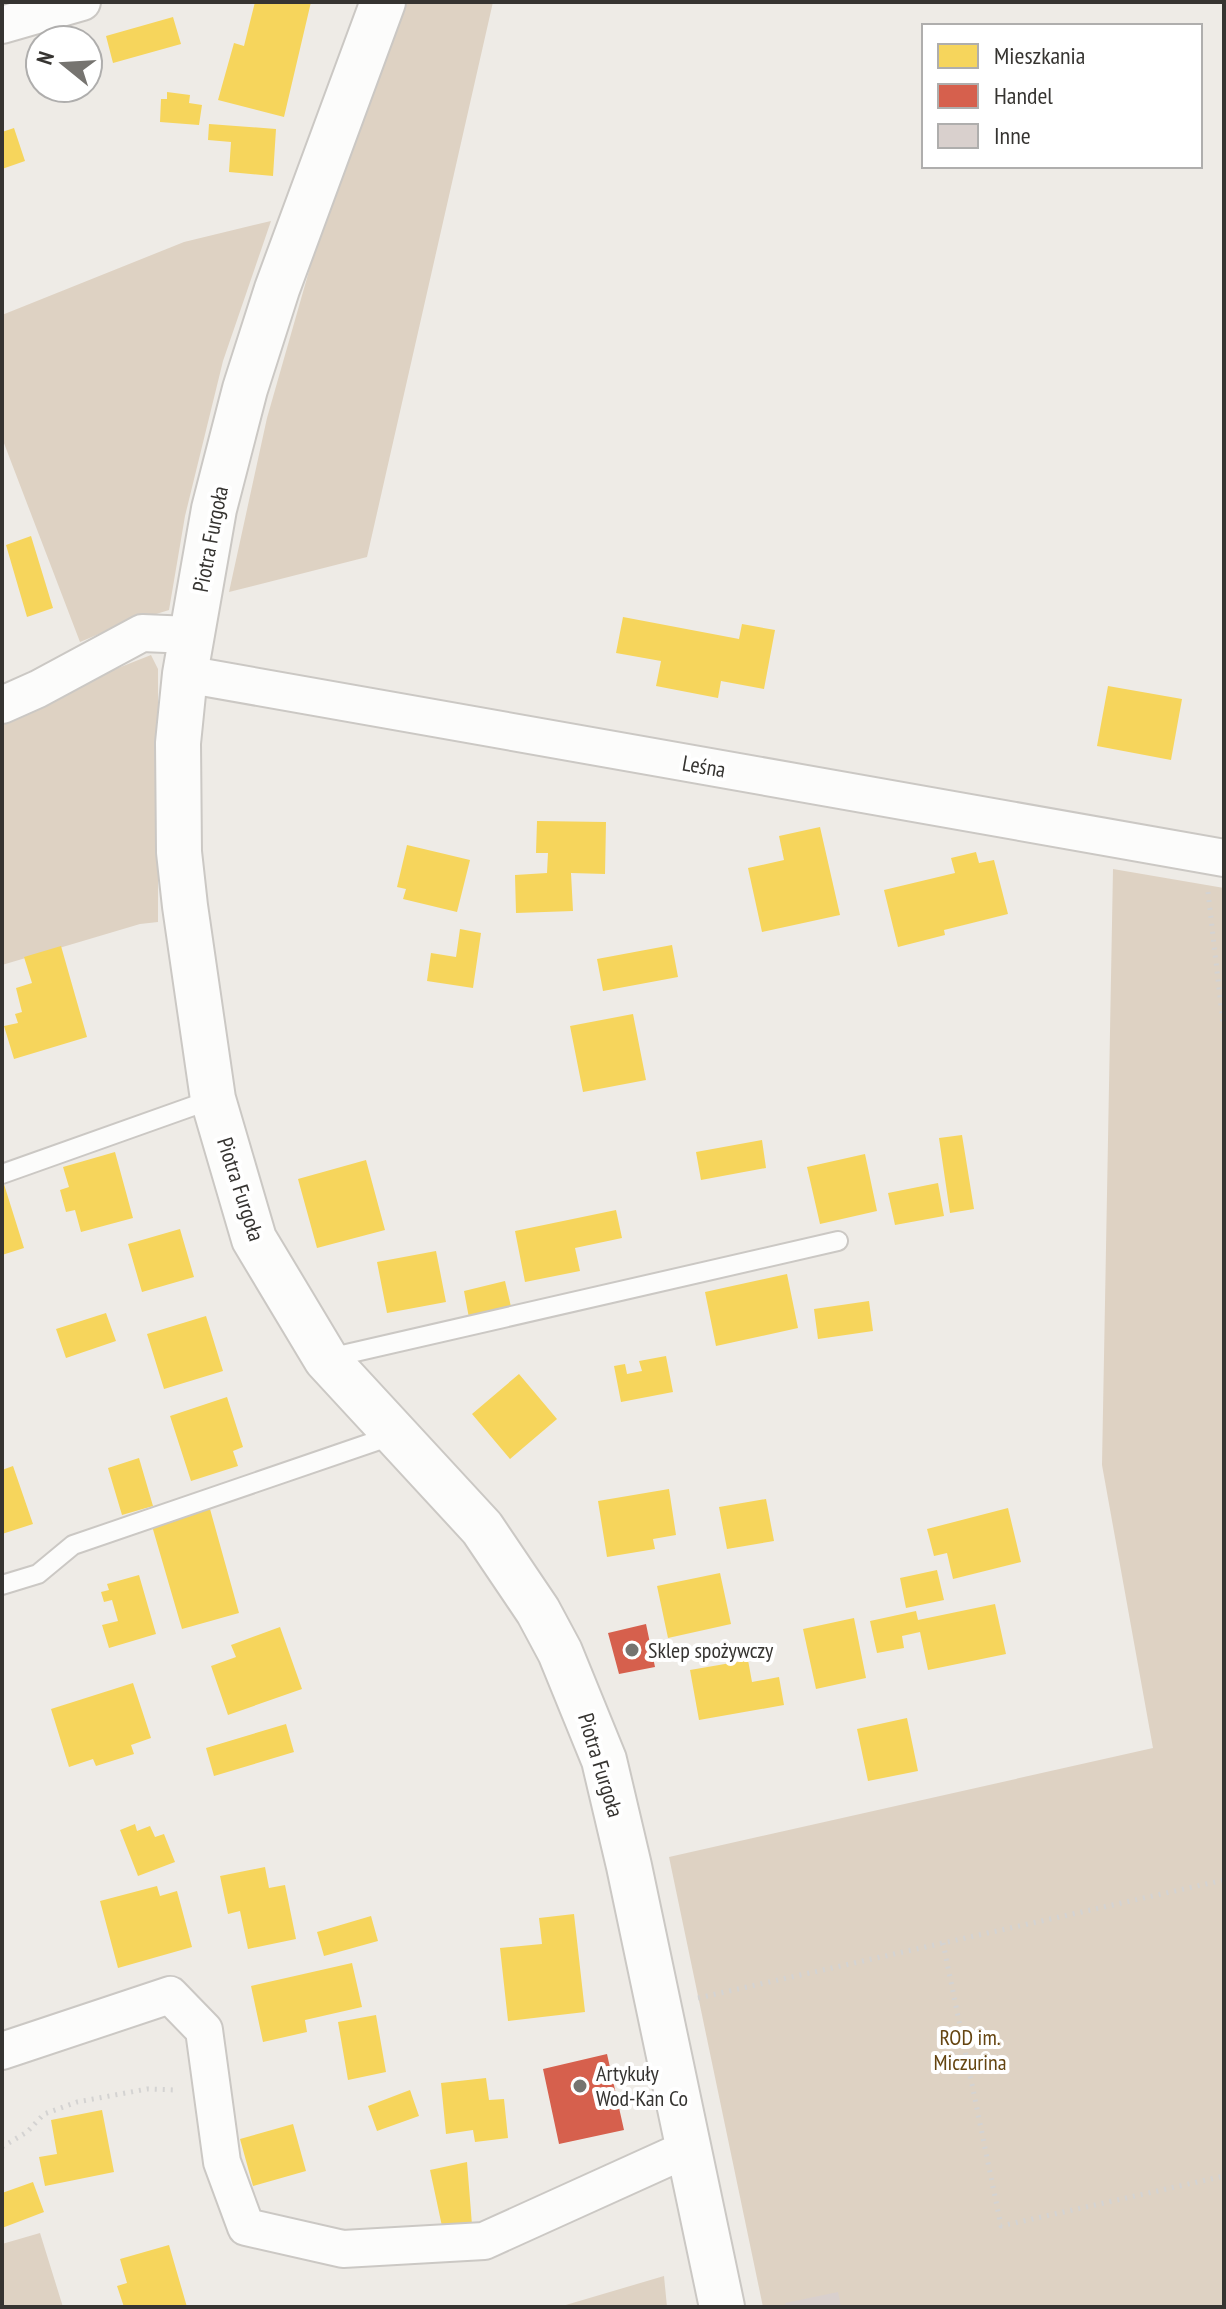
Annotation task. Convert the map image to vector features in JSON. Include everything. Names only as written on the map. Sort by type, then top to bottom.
[{"type":"street","points":[[2,25],[82,2]]},
{"type":"street","name":"Piotra Furgoła","points":[[383,2],[277,289],[245,389],[214,509],[188,654],[178,743],[179,852],[213,1099],[254,1239],[326,1359],[482,1528],[538,1611],[560,1652],[604,1760],[722,2307]]},
{"type":"street","name":"Leśna","points":[[2,705],[142,633],[188,654],[1218,856]]},
{"type":"street","points":[[2,2051],[170,1995],[204,2030],[222,2162],[246,2227],[343,2249],[484,2241],[687,2149]]},
{"type":"lane","points":[[2,1174],[213,1099]]},
{"type":"lane","points":[[326,1359],[838,1241]]},
{"type":"lane","points":[[2,1585],[38,1574],[73,1545],[397,1434]]},
{"type":"path","points":[[1218,856],[1207,885],[1224,1032]]},
{"type":"path","points":[[658,2006],[1224,1880]]},
{"type":"path","points":[[943,1943],[1001,2226],[1224,2176]]},
{"type":"path","points":[[2,2147],[27,2132],[44,2114],[77,2102],[147,2089],[213,2091]]},
{"type":"green space","points":[[404,2],[493,2],[367,557],[229,592],[267,418],[323,222]]},
{"type":"green space","points":[[271,221],[223,361],[185,516],[169,610],[80,642],[2,438],[2,315],[184,242]]},
{"type":"green space","points":[[151,655],[158,669],[158,922],[140,924],[2,965],[2,714]]},
{"type":"green space","name":"ROD im. Miczurina","points":[[1113,869],[1224,888],[1224,2307],[763,2307],[669,1857],[1153,1748],[1102,1465]]},
{"type":"green space","points":[[40,2233],[63,2307],[2,2307],[2,2244]]},
{"type":"green space","points":[[664,2276],[667,2307],[559,2307]]},
{"type":"building: Mieszkania","points":[[255,2],[311,2],[284,117],[218,100],[234,43],[244,46]]},
{"type":"building: Mieszkania","points":[[173,17],[181,44],[113,63],[106,36]]},
{"type":"building: Mieszkania","points":[[167,92],[190,95],[189,103],[202,105],[199,125],[160,122],[161,99],[167,99]]},
{"type":"building: Mieszkania","points":[[209,124],[276,129],[273,176],[229,172],[231,142],[208,140]]},
{"type":"building: Mieszkania","points":[[14,128],[25,161],[2,169],[2,132]]},
{"type":"building: Mieszkania","points":[[31,536],[53,608],[27,617],[6,545]]},
{"type":"building: Mieszkania","points":[[623,617],[739,639],[742,624],[775,630],[764,689],[721,681],[718,698],[656,686],[661,661],[616,653]]},
{"type":"building: Mieszkania","points":[[1108,686],[1182,699],[1171,760],[1097,746]]},
{"type":"building: Mieszkania","points":[[537,821],[606,822],[605,874],[571,873],[573,911],[516,913],[515,875],[547,873],[548,853],[536,853]]},
{"type":"building: Mieszkania","points":[[820,827],[840,915],[762,932],[748,868],[784,860],[779,836]]},
{"type":"building: Mieszkania","points":[[407,845],[470,860],[457,912],[403,899],[406,889],[397,887]]},
{"type":"building: Mieszkania","points":[[976,852],[979,863],[994,860],[1008,914],[944,930],[945,935],[898,947],[884,890],[955,873],[951,858]]},
{"type":"building: Mieszkania","points":[[460,929],[481,933],[473,988],[427,981],[431,953],[456,957]]},
{"type":"building: Mieszkania","points":[[672,945],[678,977],[603,991],[597,959]]},
{"type":"building: Mieszkania","points":[[61,946],[87,1037],[14,1059],[4,1026],[18,1023],[15,1014],[22,1012],[16,988],[32,983],[24,957]]},
{"type":"building: Mieszkania","points":[[633,1014],[646,1080],[583,1092],[570,1026]]},
{"type":"building: Mieszkania","points":[[962,1135],[974,1209],[950,1213],[939,1138]]},
{"type":"building: Mieszkania","points":[[762,1140],[766,1168],[701,1180],[696,1152]]},
{"type":"building: Mieszkania","points":[[115,1152],[133,1218],[81,1232],[75,1210],[66,1212],[60,1190],[69,1187],[63,1167]]},
{"type":"building: Mieszkania","points":[[865,1154],[877,1211],[820,1224],[807,1167]]},
{"type":"building: Mieszkania","points":[[366,1160],[385,1230],[317,1248],[298,1179]]},
{"type":"building: Mieszkania","points":[[2,1182],[24,1248],[2,1255]]},
{"type":"building: Mieszkania","points":[[938,1183],[944,1216],[895,1225],[888,1193]]},
{"type":"building: Mieszkania","points":[[616,1210],[622,1238],[575,1248],[580,1271],[525,1282],[515,1231]]},
{"type":"building: Mieszkania","points":[[180,1229],[194,1277],[142,1292],[128,1244]]},
{"type":"building: Mieszkania","points":[[436,1251],[446,1302],[387,1313],[377,1262]]},
{"type":"building: Mieszkania","points":[[787,1274],[798,1328],[716,1346],[705,1292]]},
{"type":"building: Mieszkania","points":[[505,1281],[512,1311],[469,1318],[464,1291]]},
{"type":"building: Mieszkania","points":[[869,1301],[873,1331],[818,1339],[814,1309]]},
{"type":"building: Mieszkania","points":[[106,1313],[116,1341],[66,1358],[56,1329]]},
{"type":"building: Mieszkania","points":[[206,1316],[223,1371],[164,1389],[147,1334]]},
{"type":"building: Mieszkania","points":[[666,1356],[673,1392],[621,1402],[614,1366],[625,1364],[627,1374],[642,1371],[639,1361]]},
{"type":"building: Mieszkania","points":[[519,1374],[557,1419],[510,1459],[472,1414]]},
{"type":"building: Mieszkania","points":[[227,1397],[243,1447],[233,1451],[238,1466],[191,1481],[170,1416]]},
{"type":"building: Mieszkania","points":[[139,1458],[153,1506],[122,1515],[108,1468]]},
{"type":"building: Mieszkania","points":[[13,1466],[33,1524],[2,1534],[2,1470]]},
{"type":"building: Mieszkania","points":[[669,1489],[676,1535],[653,1539],[655,1549],[607,1557],[598,1501]]},
{"type":"building: Mieszkania","points":[[766,1499],[774,1541],[727,1549],[719,1507]]},
{"type":"building: Mieszkania","points":[[1008,1508],[1021,1562],[953,1579],[947,1553],[934,1556],[927,1529]]},
{"type":"building: Mieszkania","points":[[210,1509],[239,1613],[182,1629],[152,1526]]},
{"type":"building: Mieszkania","points":[[937,1570],[944,1600],[906,1608],[900,1578]]},
{"type":"building: Mieszkania","points":[[720,1573],[731,1624],[668,1638],[657,1586]]},
{"type":"building: Mieszkania","points":[[139,1575],[156,1634],[109,1648],[102,1625],[118,1621],[112,1600],[104,1602],[101,1592],[109,1590],[107,1584]]},
{"type":"building: Mieszkania","points":[[995,1604],[1006,1654],[928,1670],[920,1632],[902,1636],[904,1648],[877,1653],[870,1621],[916,1611],[918,1620]]},
{"type":"building: Mieszkania","points":[[854,1618],[866,1678],[816,1689],[803,1629]]},
{"type":"building: Mieszkania","points":[[280,1627],[302,1689],[228,1715],[211,1666],[236,1657],[231,1645]]},
{"type":"building: Mieszkania","points":[[748,1660],[752,1682],[779,1677],[784,1705],[699,1720],[690,1670]]},
{"type":"building: Mieszkania","points":[[133,1683],[151,1738],[131,1745],[134,1754],[96,1766],[93,1759],[69,1767],[51,1709]]},
{"type":"building: Mieszkania","points":[[907,1718],[918,1771],[868,1781],[857,1729]]},
{"type":"building: Mieszkania","points":[[286,1724],[294,1752],[214,1776],[206,1748]]},
{"type":"building: Mieszkania","points":[[135,1824],[137,1831],[150,1826],[155,1837],[164,1834],[175,1862],[138,1876],[120,1830]]},
{"type":"building: Mieszkania","points":[[265,1867],[269,1888],[285,1885],[296,1939],[248,1949],[240,1911],[228,1914],[220,1876]]},
{"type":"building: Mieszkania","points":[[157,1886],[160,1896],[177,1891],[192,1947],[118,1968],[100,1901]]},
{"type":"building: Mieszkania","points":[[574,1914],[585,2012],[508,2021],[500,1948],[542,1944],[539,1918]]},
{"type":"building: Mieszkania","points":[[371,1916],[378,1941],[324,1956],[317,1932]]},
{"type":"building: Mieszkania","points":[[352,1963],[362,2007],[305,2020],[307,2032],[263,2042],[251,1986]]},
{"type":"building: Mieszkania","points":[[376,2015],[386,2072],[348,2080],[338,2022]]},
{"type":"building: Mieszkania","points":[[486,2078],[489,2100],[504,2099],[508,2138],[475,2142],[473,2130],[446,2134],[441,2083]]},
{"type":"building: Mieszkania","points":[[410,2090],[419,2116],[377,2131],[368,2106]]},
{"type":"building: Mieszkania","points":[[102,2110],[114,2172],[45,2186],[39,2157],[57,2154],[51,2120]]},
{"type":"building: Mieszkania","points":[[293,2124],[306,2171],[253,2186],[240,2139]]},
{"type":"building: Mieszkania","points":[[467,2162],[472,2225],[443,2231],[430,2170]]},
{"type":"building: Mieszkania","points":[[33,2182],[44,2212],[2,2228],[2,2193]]},
{"type":"building: Mieszkania","points":[[169,2245],[187,2307],[124,2307],[117,2286],[127,2283],[120,2259]]},
{"type":"building: Handel","name":"Sklep spożywczy","points":[[646,1624],[655,1667],[619,1674],[608,1633]]},
{"type":"building: Handel","name":"Artykuły Wod-Kan Co","points":[[607,2054],[624,2130],[559,2144],[543,2069]]},
{"type":"building: Inne","points":[[838,2292],[841,2307],[786,2307],[785,2303]]},
{"type":"place","name":"Sklep spożywczy","points":[[632,1650]]},
{"type":"place","name":"Artykuły Wod-Kan Co","points":[[580,2086]]}]
